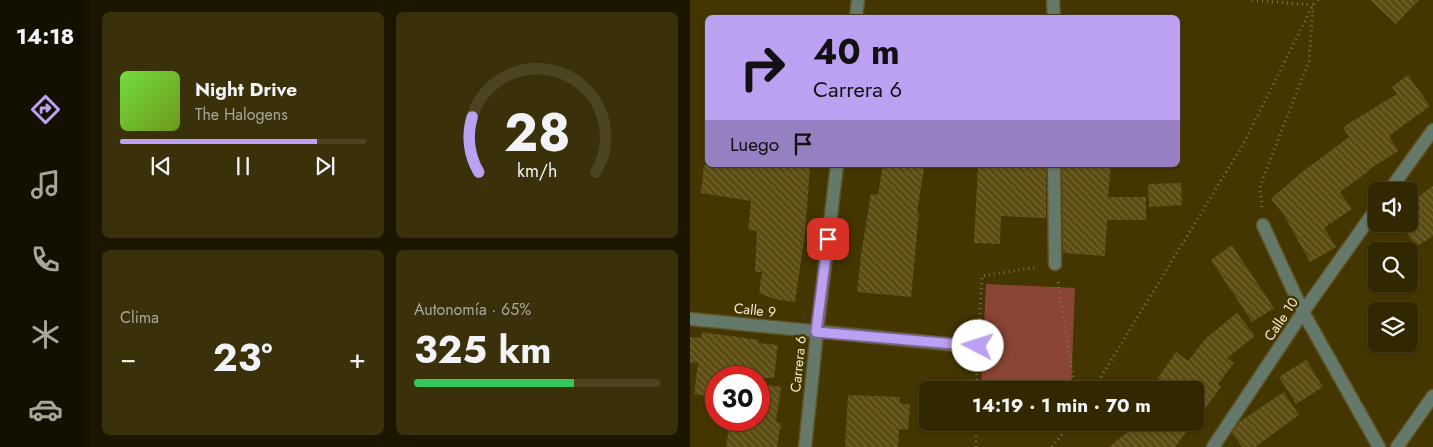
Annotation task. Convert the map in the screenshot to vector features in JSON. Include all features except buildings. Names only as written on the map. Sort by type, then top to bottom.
[{"type":"street","points":[[856,15],[858,0]]},
{"type":"street","points":[[1053,0],[1054,15]]},
{"type":"street","points":[[1395,182],[1433,130]]},
{"type":"street","name":"Carrera 6","points":[[805,447],[816,332],[837,167]]},
{"type":"street","points":[[1054,167],[1055,264]]},
{"type":"street","name":"Calle 10","points":[[1213,447],[1303,312],[1368,220]]},
{"type":"street","points":[[1263,225],[1303,312],[1379,447]]},
{"type":"street","name":"Calle 9","points":[[690,318],[816,332],[978,346]]},
{"type":"street","points":[[1397,447],[1433,396]]},
{"type":"path","points":[[1252,0],[1313,5]]},
{"type":"path","points":[[1099,381],[1244,143],[1313,5],[1318,0]]},
{"type":"path","points":[[1263,225],[1260,186],[1309,61],[1313,5]]},
{"type":"path","points":[[977,381],[982,276],[1055,264],[1074,381]]},
{"type":"path","points":[[976,431],[976,447]]},
{"type":"path","points":[[1052,447],[1065,431]]},
{"type":"shaded area","points":[[986,284],[1075,288],[1071,381],[981,381]]},
{"type":"route","points":[[828,239],[816,332],[978,346]]}]
